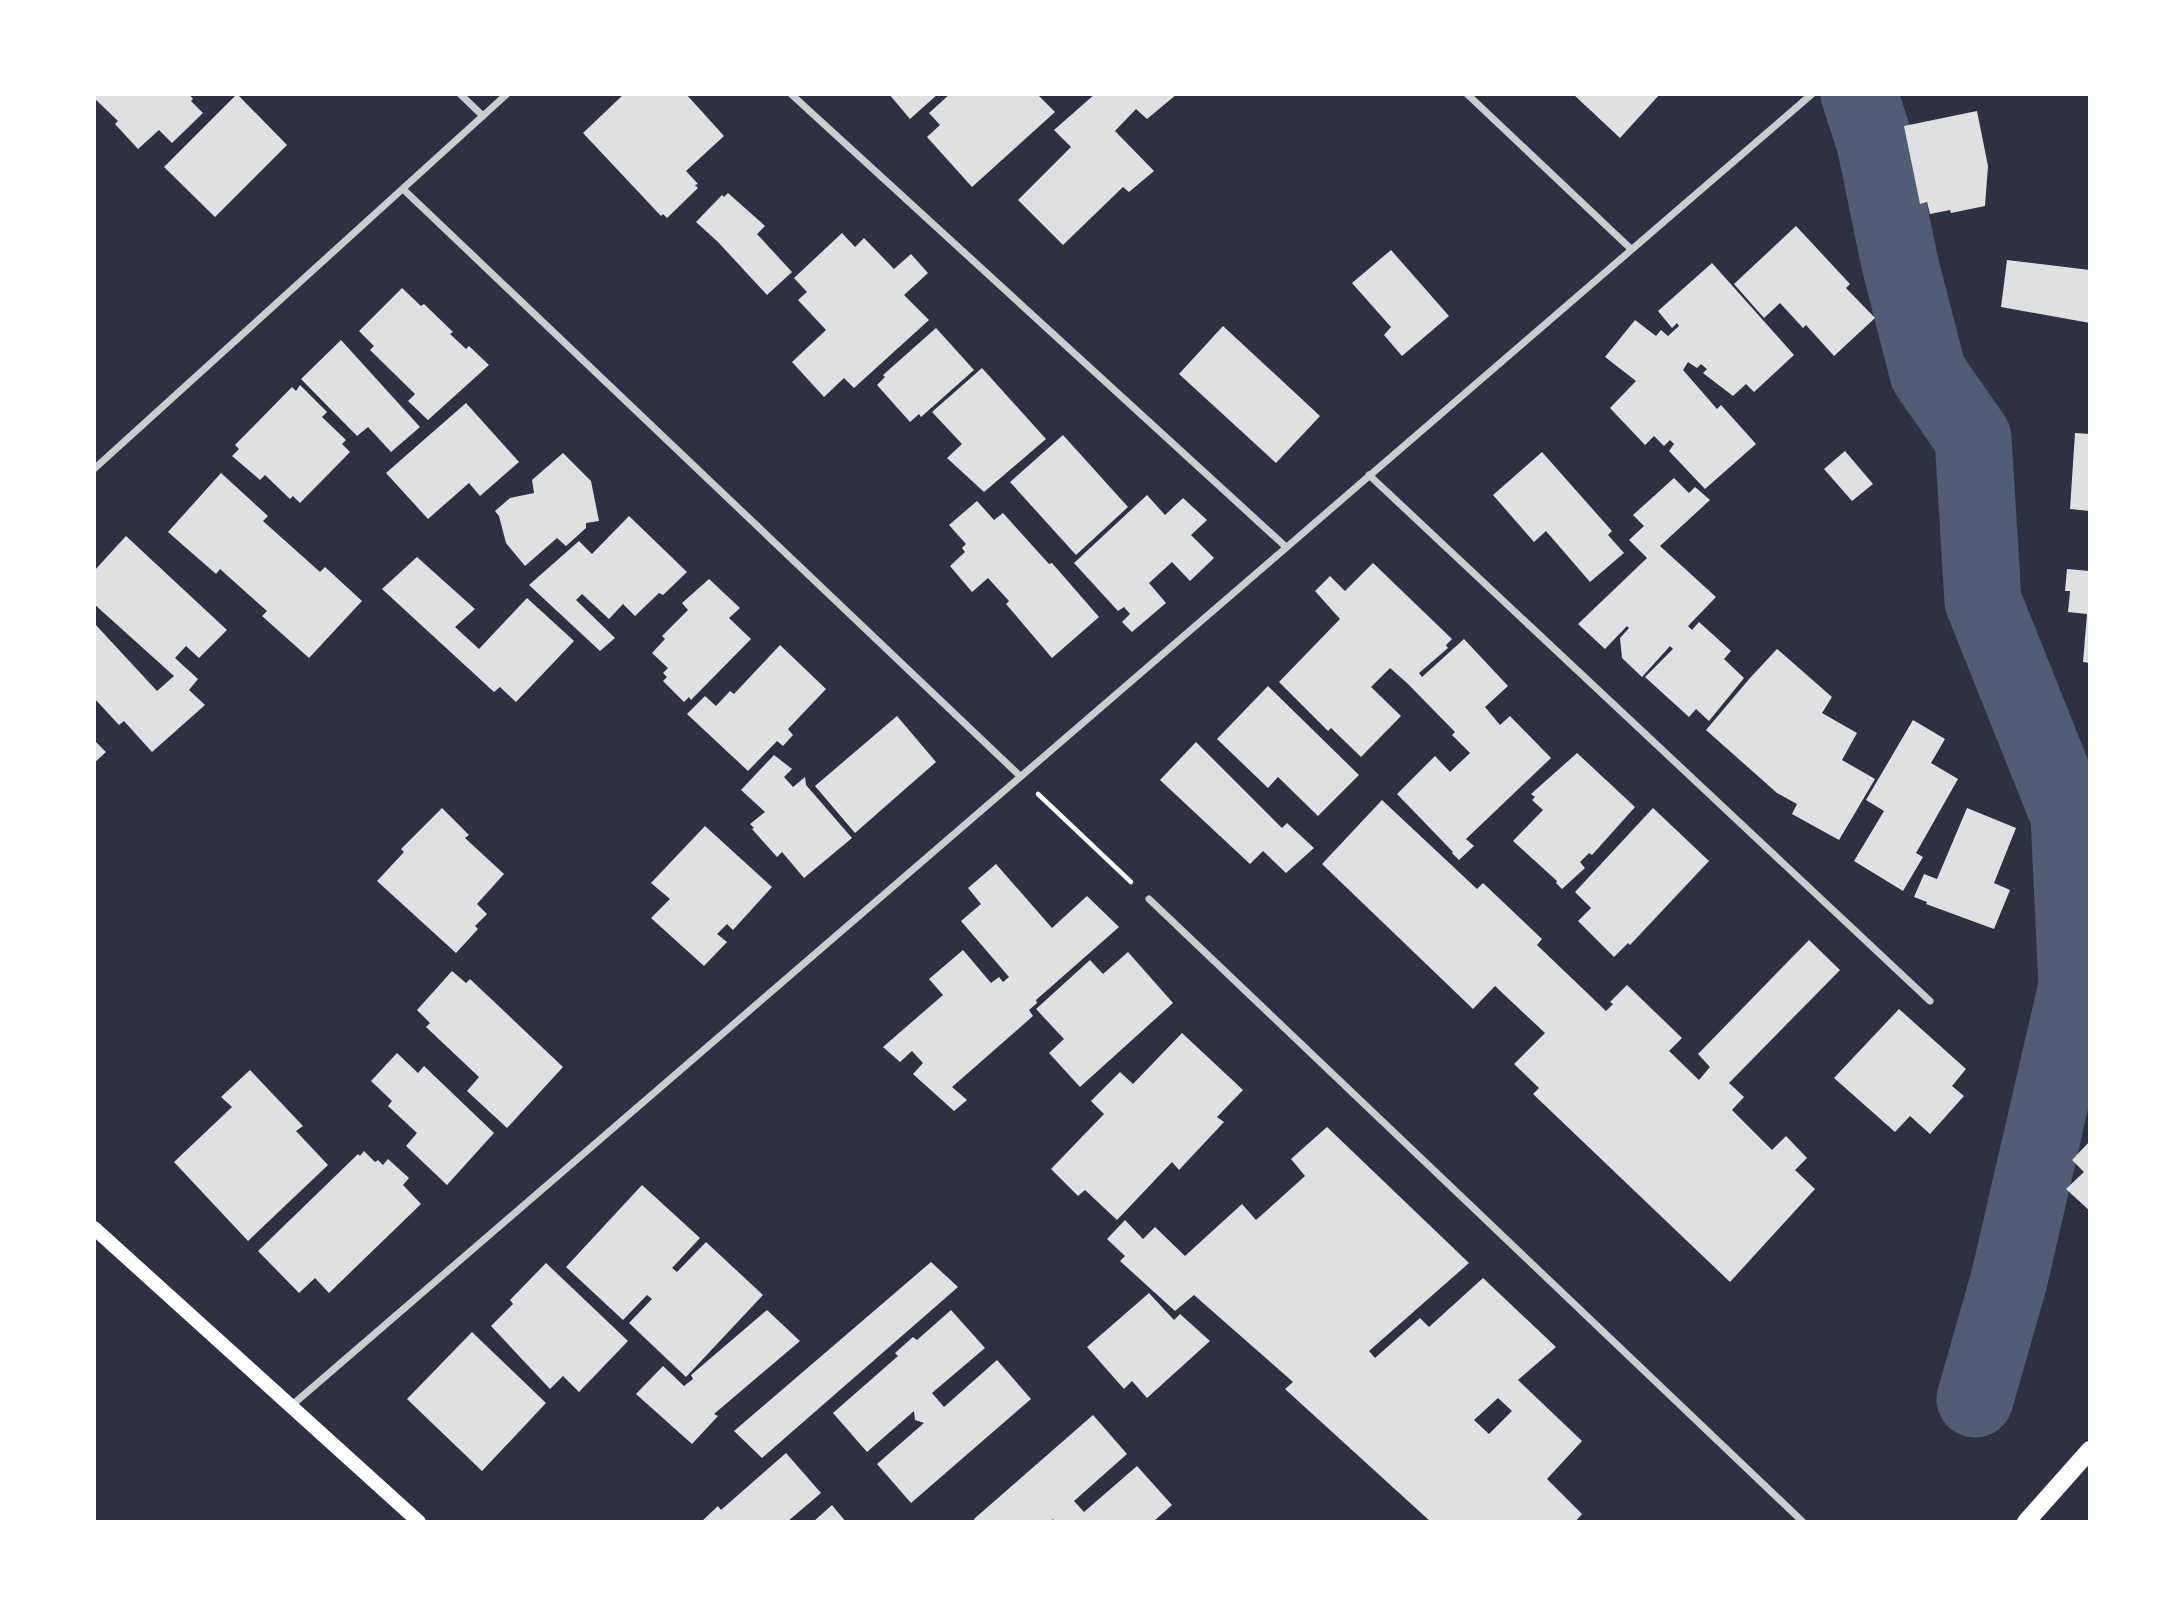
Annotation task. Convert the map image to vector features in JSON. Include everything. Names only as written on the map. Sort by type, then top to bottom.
[{"type":"main road","points":[[94,1228],[419,1521]]},
{"type":"main road","points":[[2026,1521],[2090,1450]]},
{"type":"street","points":[[460,94],[483,117]]},
{"type":"street","points":[[94,469],[507,94]]},
{"type":"street","points":[[790,94],[1286,547]]},
{"type":"street","points":[[1466,94],[1631,249]]},
{"type":"street","points":[[291,1406],[1812,94]]},
{"type":"street","points":[[403,189],[1020,776]]},
{"type":"street","points":[[1369,475],[1930,1002]]},
{"type":"street","points":[[1149,899],[1802,1521]]},
{"type":"path","points":[[1020,776],[1149,899]]},
{"type":"building","points":[[94,94],[189,94],[193,99],[191,101],[203,113],[172,143],[159,130],[138,149],[115,124],[118,121],[94,98]]},
{"type":"building","points":[[237,94],[287,145],[215,217],[164,167]]},
{"type":"building","points":[[624,94],[686,94],[724,136],[686,171],[698,184],[695,185],[698,188],[667,218],[663,214],[661,216],[583,133]]},
{"type":"building","points":[[889,94],[938,94],[910,119]]},
{"type":"building","points":[[950,94],[1037,94],[1055,112],[972,187],[927,137],[940,125],[929,113]]},
{"type":"building","points":[[1095,94],[1177,94],[1147,119],[1136,109],[1115,131],[1154,171],[1129,192],[1123,187],[1063,245],[1018,200],[1071,147],[1054,130]]},
{"type":"building","points":[[1573,94],[1660,94],[1620,138]]},
{"type":"building","points":[[1977,111],[1988,166],[1985,206],[1930,214],[1927,202],[1920,204],[1904,126]]},
{"type":"building","points":[[728,193],[765,226],[757,234],[792,272],[767,295],[696,222],[722,195],[724,197]]},
{"type":"building","points":[[1796,226],[1850,284],[1846,288],[1875,318],[1834,356],[1806,325],[1803,328],[1780,303],[1764,318],[1734,284]]},
{"type":"building","points":[[842,233],[855,247],[864,238],[894,269],[911,254],[928,273],[904,295],[929,320],[854,388],[844,378],[824,397],[792,362],[826,330],[798,300],[807,292],[794,278]]},
{"type":"building","points":[[1391,250],[1449,316],[1402,356],[1384,335],[1391,327],[1352,283]]},
{"type":"building","points":[[2007,260],[2090,270],[2090,323],[2001,307]]},
{"type":"building","points":[[1712,263],[1794,355],[1754,392],[1746,384],[1733,396],[1703,373],[1707,369],[1701,364],[1697,368],[1688,362],[1683,370],[1717,409],[1721,405],[1756,444],[1705,489],[1669,451],[1674,444],[1670,440],[1664,446],[1654,436],[1645,445],[1610,408],[1636,381],[1605,357],[1635,320],[1656,336],[1661,330],[1668,336],[1679,326],[1677,323],[1672,328],[1658,311]]},
{"type":"building","points":[[402,288],[421,306],[424,304],[466,349],[469,346],[489,365],[428,420],[408,401],[415,394],[370,350],[374,346],[359,331]]},
{"type":"building","points":[[1223,326],[1320,416],[1276,463],[1179,374]]},
{"type":"building","points":[[936,328],[974,370],[921,417],[919,414],[910,422],[877,385],[885,377],[883,375]]},
{"type":"building","points":[[341,340],[420,427],[391,452],[368,427],[357,436],[301,379]]},
{"type":"building","points":[[982,368],[1046,439],[984,492],[947,458],[962,444],[932,412]]},
{"type":"building","points":[[300,385],[327,412],[322,417],[346,440],[342,444],[350,452],[300,503],[293,496],[290,499],[265,475],[260,480],[232,456],[239,449],[235,445],[292,387],[296,391]]},
{"type":"building","points":[[466,403],[519,462],[480,496],[469,483],[428,519],[386,473]]},
{"type":"building","points":[[2075,433],[2090,434],[2090,511],[2070,509]]},
{"type":"building","points":[[1063,435],[1128,507],[1076,555],[1010,482]]},
{"type":"building","points":[[1845,451],[1873,484],[1852,501],[1824,469]]},
{"type":"building","points":[[1542,452],[1612,531],[1608,535],[1624,553],[1590,582],[1546,531],[1534,542],[1493,495]]},
{"type":"building","points":[[563,453],[591,481],[599,521],[586,523],[586,528],[566,546],[557,538],[525,566],[506,543],[499,516],[495,511],[510,498],[534,493],[532,480]]},
{"type":"building","points":[[221,473],[268,516],[263,521],[320,572],[325,567],[362,601],[309,658],[262,616],[267,611],[220,569],[216,574],[168,532]]},
{"type":"building","points":[[1674,478],[1689,493],[1695,487],[1710,500],[1660,546],[1716,597],[1688,626],[1692,630],[1699,622],[1731,651],[1724,659],[1744,678],[1709,721],[1696,709],[1689,717],[1645,677],[1673,649],[1670,646],[1642,677],[1622,658],[1620,638],[1629,628],[1627,626],[1605,649],[1578,624],[1647,558],[1629,540],[1644,526],[1633,515]]},
{"type":"building","points":[[1147,495],[1165,515],[1183,498],[1207,520],[1191,535],[1214,558],[1190,581],[1172,562],[1149,583],[1166,603],[1132,632],[1122,622],[1130,614],[1124,607],[1118,611],[1074,563]]},
{"type":"building","points":[[977,501],[994,520],[1003,513],[1099,617],[1052,658],[1006,604],[1009,601],[988,578],[972,592],[950,566],[965,552],[962,548],[966,544],[949,525]]},
{"type":"building","points":[[629,516],[687,572],[635,616],[623,604],[609,619],[582,594],[576,600],[615,638],[600,651],[529,585],[579,541],[592,554]]},
{"type":"building","points":[[126,536],[227,630],[199,658],[186,646],[175,658],[198,679],[189,690],[205,705],[152,752],[124,721],[119,725],[94,698],[94,623],[157,691],[174,676],[94,604],[94,571]]},
{"type":"building","points":[[417,557],[475,609],[455,627],[479,649],[527,598],[574,641],[516,702],[500,687],[494,692],[382,589]]},
{"type":"building","points":[[1373,563],[1452,639],[1446,645],[1448,648],[1419,673],[1422,677],[1464,639],[1508,686],[1485,707],[1500,725],[1510,716],[1551,758],[1466,839],[1474,846],[1459,860],[1397,794],[1435,756],[1450,772],[1470,753],[1452,735],[1455,732],[1407,683],[1390,668],[1371,687],[1401,716],[1361,757],[1331,728],[1328,731],[1279,682],[1340,619],[1315,591],[1330,576],[1345,591]]},
{"type":"building","points":[[2067,569],[2090,571],[2090,663],[2083,662],[2087,614],[2068,612],[2070,591],[2065,591]]},
{"type":"building","points":[[709,579],[740,608],[729,618],[751,639],[691,700],[689,697],[684,702],[663,681],[667,677],[663,673],[668,668],[652,653],[665,639],[662,636],[688,610],[682,603]]},
{"type":"building","points":[[780,645],[826,689],[788,729],[793,735],[783,746],[777,741],[748,771],[687,714],[705,696],[716,706],[730,691],[734,694]]},
{"type":"building","points":[[1777,649],[1832,697],[1822,713],[1857,733],[1842,760],[1875,779],[1839,840],[1792,814],[1797,804],[1777,793],[1706,730]]},
{"type":"building","points":[[1268,686],[1359,775],[1318,816],[1278,777],[1268,788],[1217,739]]},
{"type":"building","points":[[897,716],[936,762],[855,833],[815,786]]},
{"type":"building","points":[[1913,720],[1945,739],[1931,763],[1958,779],[1916,853],[1923,857],[1903,891],[1854,861],[1884,811],[1866,800]]},
{"type":"building","points":[[94,740],[106,752],[94,763]]},
{"type":"building","points":[[1196,742],[1282,828],[1287,823],[1314,848],[1286,873],[1263,851],[1250,864],[1160,780]]},
{"type":"building","points":[[1577,753],[1635,807],[1592,855],[1589,853],[1580,862],[1585,868],[1562,889],[1557,881],[1513,841],[1543,810],[1532,800],[1535,797],[1531,794]]},
{"type":"building","points":[[774,755],[792,769],[784,777],[793,787],[805,777],[806,785],[852,838],[804,878],[782,852],[777,857],[752,829],[754,828],[750,824],[765,812],[741,790]]},
{"type":"building","points":[[1382,800],[1477,889],[1483,883],[1542,939],[1537,945],[1606,1011],[1613,1004],[1610,1002],[1627,985],[1682,1038],[1669,1051],[1699,1080],[1710,1067],[1698,1054],[1809,940],[1840,970],[1729,1083],[1744,1097],[1732,1110],[1772,1150],[1786,1136],[1807,1158],[1795,1170],[1815,1189],[1730,1282],[1533,1094],[1539,1088],[1514,1064],[1545,1033],[1495,986],[1473,1009],[1322,864]]},
{"type":"building","points":[[442,808],[469,835],[465,838],[504,874],[477,904],[487,914],[475,926],[478,929],[456,953],[377,881],[404,852],[401,849]]},
{"type":"building","points":[[1653,808],[1709,861],[1630,945],[1628,943],[1614,957],[1578,921],[1591,908],[1575,892]]},
{"type":"building","points":[[1967,808],[2016,828],[1994,883],[2010,890],[1994,929],[1914,897],[1924,874],[1937,879]]},
{"type":"building","points":[[705,826],[772,887],[733,930],[727,924],[717,934],[727,942],[704,966],[651,918],[670,899],[651,883]]},
{"type":"building","points":[[996,864],[1052,928],[1087,896],[1119,927],[1036,1000],[1037,1003],[1029,1010],[1033,1016],[952,1087],[967,1100],[954,1111],[913,1074],[923,1063],[912,1051],[900,1062],[883,1047],[943,995],[929,979],[963,950],[991,983],[999,977],[1003,982],[1009,977],[961,921],[981,904],[968,888]]},
{"type":"building","points":[[1128,952],[1173,1003],[1080,1087],[1049,1053],[1064,1039],[1036,1009],[1090,960],[1103,974]]},
{"type":"building","points":[[452,971],[466,983],[470,979],[563,1067],[507,1128],[467,1091],[479,1077],[426,1027],[430,1023],[417,1010]]},
{"type":"building","points":[[1899,1009],[1966,1069],[1952,1086],[1964,1096],[1930,1134],[1910,1116],[1895,1132],[1834,1078]]},
{"type":"building","points":[[1182,1033],[1243,1090],[1217,1117],[1224,1122],[1179,1170],[1172,1162],[1117,1220],[1085,1190],[1078,1196],[1051,1169],[1104,1114],[1091,1101],[1120,1072],[1133,1084]]},
{"type":"building","points":[[397,1053],[418,1073],[424,1066],[494,1133],[447,1185],[406,1146],[417,1133],[388,1106],[392,1101],[371,1081]]},
{"type":"building","points":[[250,1070],[303,1126],[296,1131],[328,1165],[248,1241],[174,1162],[232,1107],[221,1097]]},
{"type":"building","points":[[1327,1127],[1469,1263],[1369,1351],[1375,1358],[1420,1318],[1429,1327],[1483,1278],[1556,1347],[1518,1380],[1582,1441],[1547,1479],[1582,1514],[1575,1522],[1431,1522],[1285,1389],[1293,1382],[1194,1295],[1175,1311],[1120,1261],[1125,1256],[1107,1239],[1125,1220],[1143,1239],[1155,1227],[1185,1256],[1242,1204],[1256,1220],[1305,1176],[1291,1159]],"holes":[[[1498,1398],[1512,1411],[1489,1434],[1474,1420]]]},
{"type":"building","points":[[2090,1141],[2090,1211],[2066,1189],[2084,1172],[2072,1160]]},
{"type":"building","points":[[364,1151],[375,1162],[378,1160],[383,1165],[388,1159],[409,1178],[403,1185],[421,1204],[329,1293],[315,1278],[299,1293],[258,1251]]},
{"type":"building","points":[[642,1185],[700,1238],[672,1268],[677,1272],[706,1242],[763,1295],[686,1377],[629,1323],[652,1299],[647,1295],[623,1320],[566,1267]]},
{"type":"building","points":[[931,1262],[958,1287],[762,1458],[734,1431]]},
{"type":"building","points":[[546,1263],[628,1341],[579,1392],[563,1376],[550,1389],[491,1326],[513,1304],[510,1300]]},
{"type":"building","points":[[1149,1293],[1174,1320],[1180,1314],[1210,1341],[1147,1398],[1132,1381],[1124,1389],[1087,1347]]},
{"type":"building","points":[[767,1310],[800,1341],[714,1414],[718,1416],[692,1444],[636,1394],[663,1366],[684,1386],[693,1379],[691,1375]]},
{"type":"building","points":[[951,1310],[985,1348],[932,1393],[944,1407],[997,1360],[1031,1399],[911,1503],[877,1464],[924,1423],[915,1420],[914,1411],[867,1452],[833,1413],[898,1356],[895,1353],[913,1337],[917,1340]]},
{"type":"building","points":[[472,1332],[546,1403],[482,1471],[407,1399]]},
{"type":"building","points":[[1093,1415],[1127,1454],[1074,1501],[1084,1512],[1137,1466],[1172,1505],[1153,1522],[1054,1522],[1053,1519],[1050,1522],[976,1522],[974,1519]]},
{"type":"building","points":[[786,1453],[821,1493],[787,1522],[701,1522],[718,1506],[721,1510]]},
{"type":"building","points":[[832,1505],[846,1522],[813,1522]]},
{"type":"waterway","points":[[1859,94],[1875,143],[1900,264],[1928,373],[1973,438],[1983,601],[2069,816],[2077,986],[2009,1280],[1975,1399]]}]
